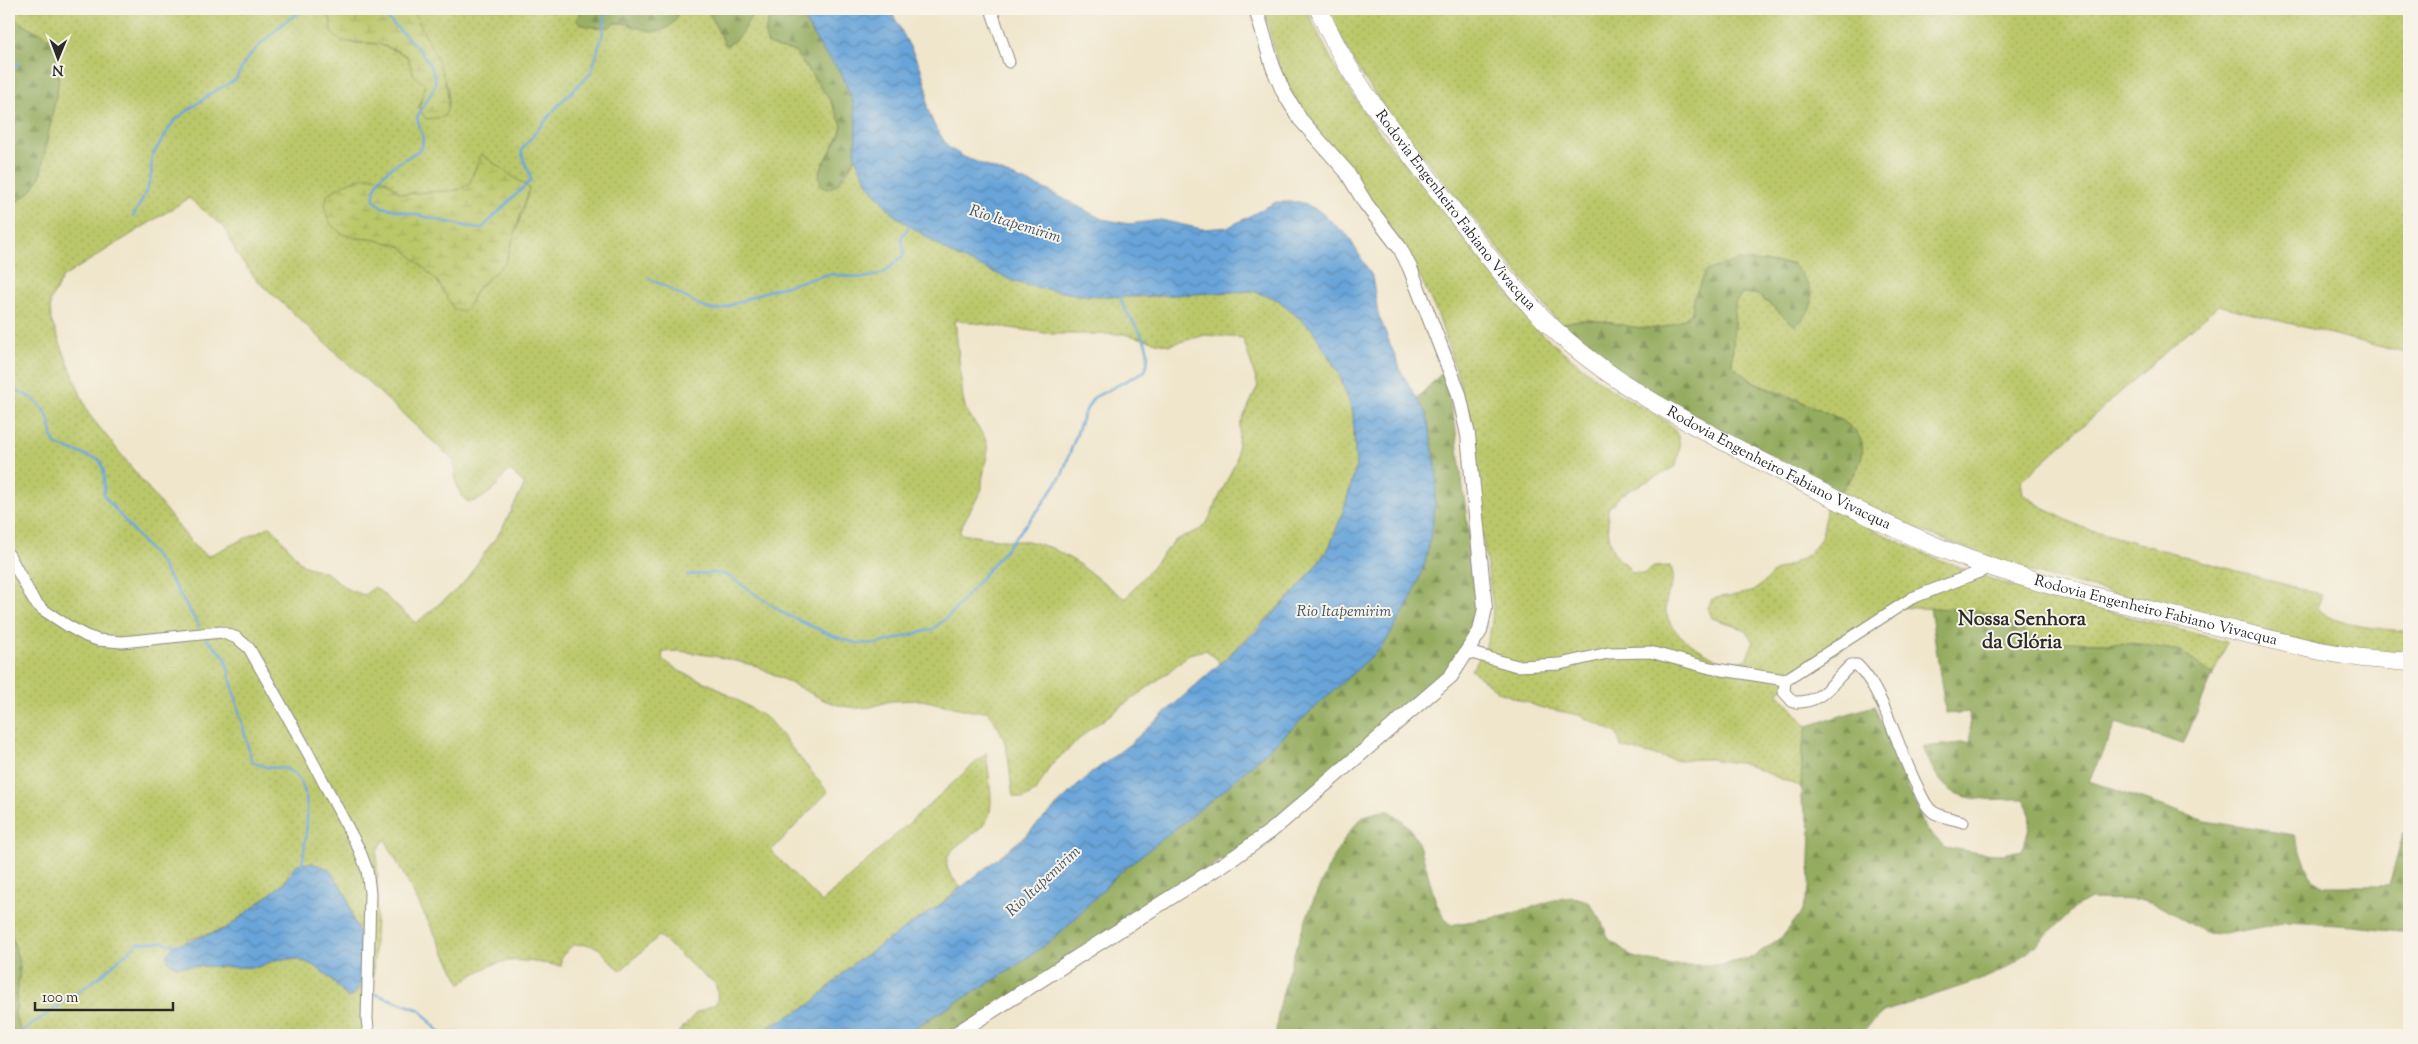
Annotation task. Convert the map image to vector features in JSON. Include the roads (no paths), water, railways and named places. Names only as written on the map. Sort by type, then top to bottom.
[{"type":"highway","name":"Rodovia Engenheiro Fabiano Vivacqua","points":[[1319,9],[1342,58],[1361,89],[1478,243],[1520,294],[1566,340],[1628,388],[1672,413],[1871,516],[1950,552],[1992,567],[2040,583],[2315,650],[2362,658],[2409,662]]},
{"type":"street","points":[[991,9],[1009,62]]},
{"type":"street","points":[[954,1035],[1236,856],[1271,831],[1451,676],[1480,631],[1485,608],[1468,435],[1459,394],[1403,254],[1366,204],[1346,170],[1300,119],[1282,91],[1256,9]]},
{"type":"street","points":[[9,555],[34,601],[61,622],[86,636],[98,640],[122,642],[221,632],[237,638],[249,648],[307,751],[359,849],[367,870],[370,893],[367,1020],[369,1035]]},
{"type":"street","points":[[1468,652],[1517,666],[1560,664],[1608,653],[1650,652],[1710,668],[1785,680],[1912,598],[1992,567]]},
{"type":"street","points":[[1785,680],[1784,692],[1793,702],[1805,703],[1819,698],[1839,675],[1851,665],[1856,665],[1867,675],[1874,688],[1906,765],[1926,804],[1934,812],[1963,822]]},
{"type":"water","name":"Rio Itapemirim","points":[[798,9],[890,9],[920,66],[927,89],[927,107],[934,125],[948,147],[964,157],[1047,190],[1102,219],[1129,224],[1161,220],[1202,229],[1229,227],[1276,202],[1300,202],[1318,210],[1348,236],[1372,276],[1378,314],[1402,373],[1427,415],[1437,472],[1433,524],[1425,563],[1411,600],[1383,646],[1223,791],[1118,874],[1061,933],[1012,969],[902,1035],[754,1035],[811,1004],[854,963],[941,904],[1024,837],[1089,775],[1130,744],[1253,634],[1296,591],[1329,548],[1342,515],[1356,468],[1353,413],[1339,374],[1312,329],[1278,300],[1253,291],[1132,297],[1078,295],[1021,284],[953,255],[894,215],[869,185],[855,158],[856,120],[852,100],[841,72],[823,51]]},
{"type":"water","points":[[312,863],[329,869],[340,885],[347,896],[353,920],[364,942],[361,985],[352,997],[347,997],[317,968],[299,960],[276,960],[254,967],[176,966],[168,961],[167,954],[173,947],[227,928],[284,883],[297,864]]},
{"type":"waterway","points":[[133,217],[147,190],[151,176],[152,156],[174,121],[210,94],[235,80],[246,60],[262,43],[285,22],[305,9]]},
{"type":"waterway","points":[[377,9],[422,54],[430,65],[435,84],[417,118],[423,138],[422,148],[384,174],[378,181],[374,200],[382,207],[478,229],[482,228],[531,180],[522,149],[561,102],[591,73],[603,33],[606,9]]},
{"type":"waterway","points":[[9,71],[18,63]]},
{"type":"waterway","points":[[649,278],[707,309],[719,310],[764,292],[829,274],[863,278],[884,273],[905,254],[901,238],[911,224]]},
{"type":"waterway","points":[[687,575],[712,573],[727,575],[785,614],[833,636],[856,643],[877,644],[933,629],[952,613],[1039,509],[1062,475],[1083,416],[1093,398],[1145,371],[1148,359],[1144,339],[1122,303],[1119,293]]},
{"type":"waterway","points":[[9,388],[29,396],[40,405],[48,416],[52,438],[56,445],[100,460],[104,472],[104,496],[161,564],[199,626]]},
{"type":"waterway","points":[[206,639],[225,657],[252,762],[267,767],[286,769],[296,776],[302,786],[306,798],[307,812],[302,866]]},
{"type":"waterway","points":[[13,1035],[20,1033],[99,977],[138,943],[163,942],[173,945],[180,944]]},
{"type":"waterway","points":[[375,994],[420,1010],[441,1034],[459,1033],[459,1035]]},
{"type":"district","name":"Nossa Senhora da Glória","points":[[2022,632]]}]
